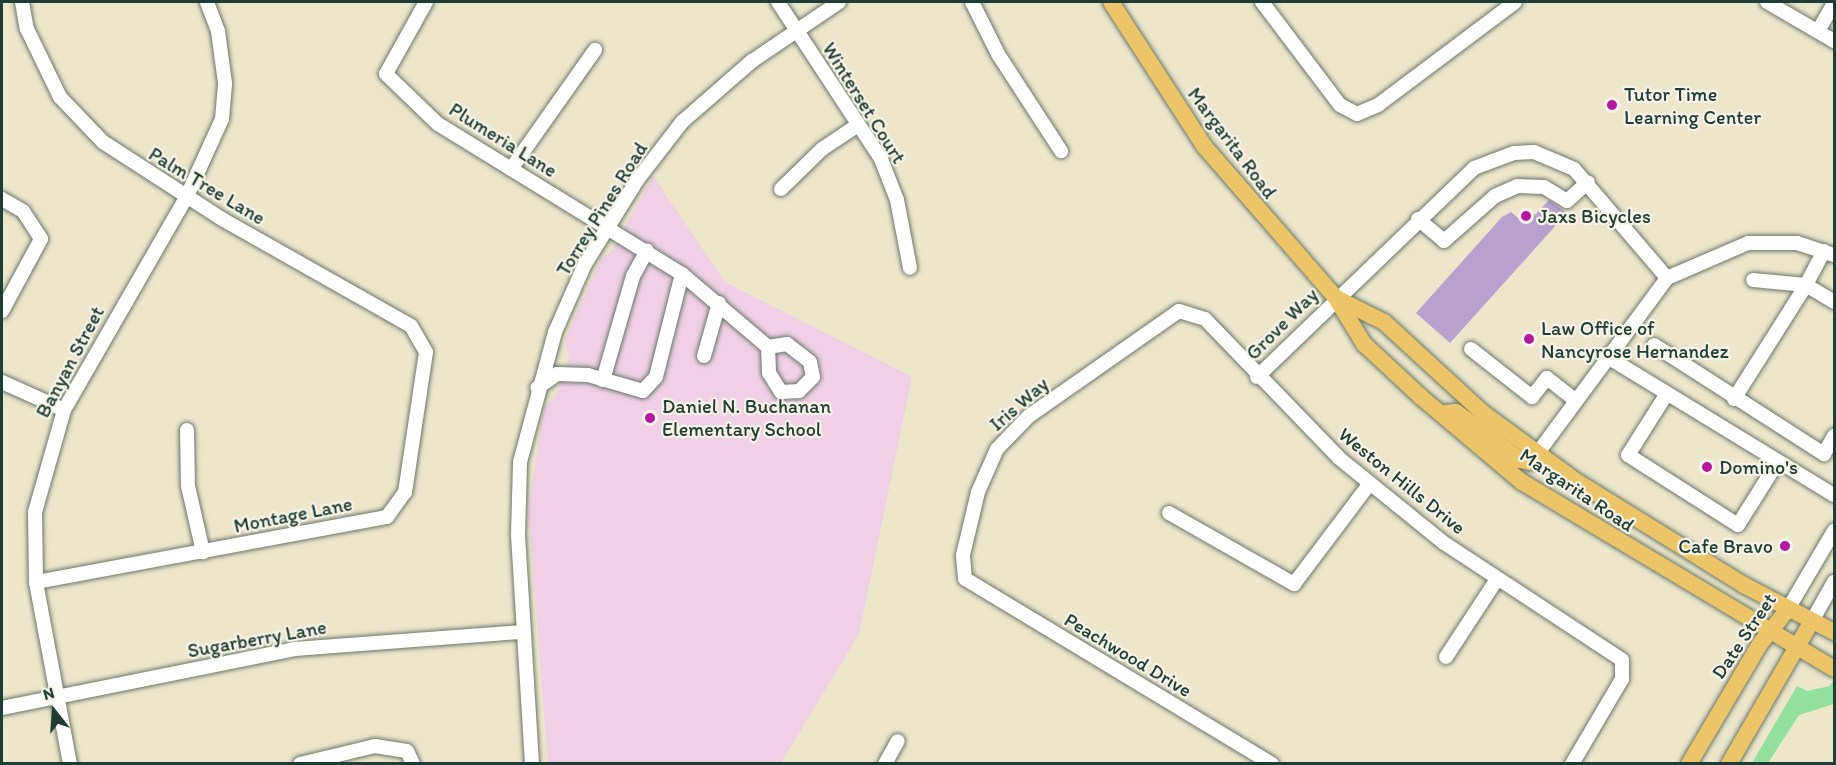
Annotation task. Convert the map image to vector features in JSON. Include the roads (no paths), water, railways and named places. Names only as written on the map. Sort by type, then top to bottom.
[{"type":"main road","name":"Margarita Road","points":[[1111,2],[1204,146],[1336,298],[1364,344],[1442,415],[1522,482],[1834,669]]},
{"type":"main road","name":"Margarita Road","points":[[1336,298],[1384,322],[1537,454],[1788,609],[1834,633]]},
{"type":"main road","points":[[1442,415],[1456,412],[1520,460],[1530,462],[1537,454]]},
{"type":"main road","name":"Date Street","points":[[1689,764],[1769,632],[1788,609]]},
{"type":"main road","points":[[1729,764],[1812,621]]},
{"type":"street","name":"Palm Tree Lane","points":[[22,2],[27,28],[60,97],[102,142],[186,198],[411,326],[426,352]]},
{"type":"street","name":"Banyan Street","points":[[70,764],[36,582],[35,512],[64,410],[186,198],[222,119],[225,83],[219,31],[207,2]]},
{"type":"street","name":"Plumeria Lane","points":[[426,2],[386,74],[438,124],[682,273],[768,348]]},
{"type":"street","points":[[778,2],[796,30]]},
{"type":"street","name":"Torrey Pines Road","points":[[532,764],[522,632],[520,462],[537,388],[568,303],[608,227],[682,122],[796,30],[839,2]]},
{"type":"street","points":[[972,2],[998,54],[1061,150]]},
{"type":"street","points":[[1262,2],[1340,105],[1357,114],[1378,105],[1515,2]]},
{"type":"street","points":[[1767,2],[1834,41]]},
{"type":"street","points":[[1818,31],[1834,3]]},
{"type":"street","name":"Winterset Court","points":[[796,30],[858,125],[897,201],[910,268]]},
{"type":"street","points":[[511,169],[595,50]]},
{"type":"street","points":[[781,189],[822,148],[858,125]]},
{"type":"street","name":"Grove Way","points":[[1257,377],[1418,219],[1474,168],[1514,153],[1557,159],[1588,182],[1667,278]]},
{"type":"street","points":[[1418,219],[1444,241],[1495,196],[1517,186],[1544,187],[1567,201],[1588,182]]},
{"type":"street","points":[[2,199],[23,211],[41,239],[2,311]]},
{"type":"street","points":[[1537,454],[1606,356],[1667,278],[1748,243],[1797,243],[1829,253],[1806,285],[1734,399]]},
{"type":"street","points":[[603,381],[633,276],[646,251]]},
{"type":"street","points":[[537,388],[557,374],[603,381],[643,391],[656,377],[682,273]]},
{"type":"street","points":[[1753,280],[1806,285],[1834,302]]},
{"type":"street","points":[[704,356],[719,303]]},
{"type":"street","name":"Weston Hills Drive","points":[[1179,311],[1205,319],[1257,377],[1370,483],[1497,579],[1622,660],[1622,679],[1572,764]]},
{"type":"street","name":"Iris Way","points":[[965,579],[963,555],[978,492],[997,449],[1029,416],[1179,311]]},
{"type":"street","points":[[1654,345],[1734,399],[1824,454],[1834,436]]},
{"type":"street","points":[[1471,348],[1532,397],[1546,378],[1575,400]]},
{"type":"street","name":"Montage Lane","points":[[36,582],[387,517],[405,492],[426,352]]},
{"type":"street","points":[[1606,356],[1666,395],[1834,495]]},
{"type":"street","points":[[2,382],[64,410]]},
{"type":"street","points":[[1666,395],[1628,455],[1738,525],[1777,462]]},
{"type":"street","points":[[187,430],[188,486],[203,552]]},
{"type":"street","points":[[1169,513],[1294,584],[1370,483]]},
{"type":"street","name":"Date Street","points":[[1788,609],[1834,531]]},
{"type":"street","name":"Peachwood Drive","points":[[965,579],[1272,764]]},
{"type":"street","points":[[1446,657],[1497,579]]},
{"type":"street","points":[[1812,621],[1834,582]]},
{"type":"street","name":"Sugarberry Lane","points":[[2,708],[295,649],[522,632]]},
{"type":"street","points":[[885,764],[898,741]]},
{"type":"street","points":[[300,764],[375,746],[407,751],[413,764]]},
{"type":"place","name":"Tutor Time Learning Center","points":[[1612,105]]},
{"type":"place","name":"Jaxs Bicycles","points":[[1526,216]]},
{"type":"place","name":"Law Office of Nancyrose Hernandez","points":[[1529,339]]},
{"type":"place","name":"Daniel N. Buchanan Elementary School","points":[[650,418]]},
{"type":"place","name":"Domino's","points":[[1707,467]]},
{"type":"place","name":"Cafe Bravo","points":[[1785,546]]}]
